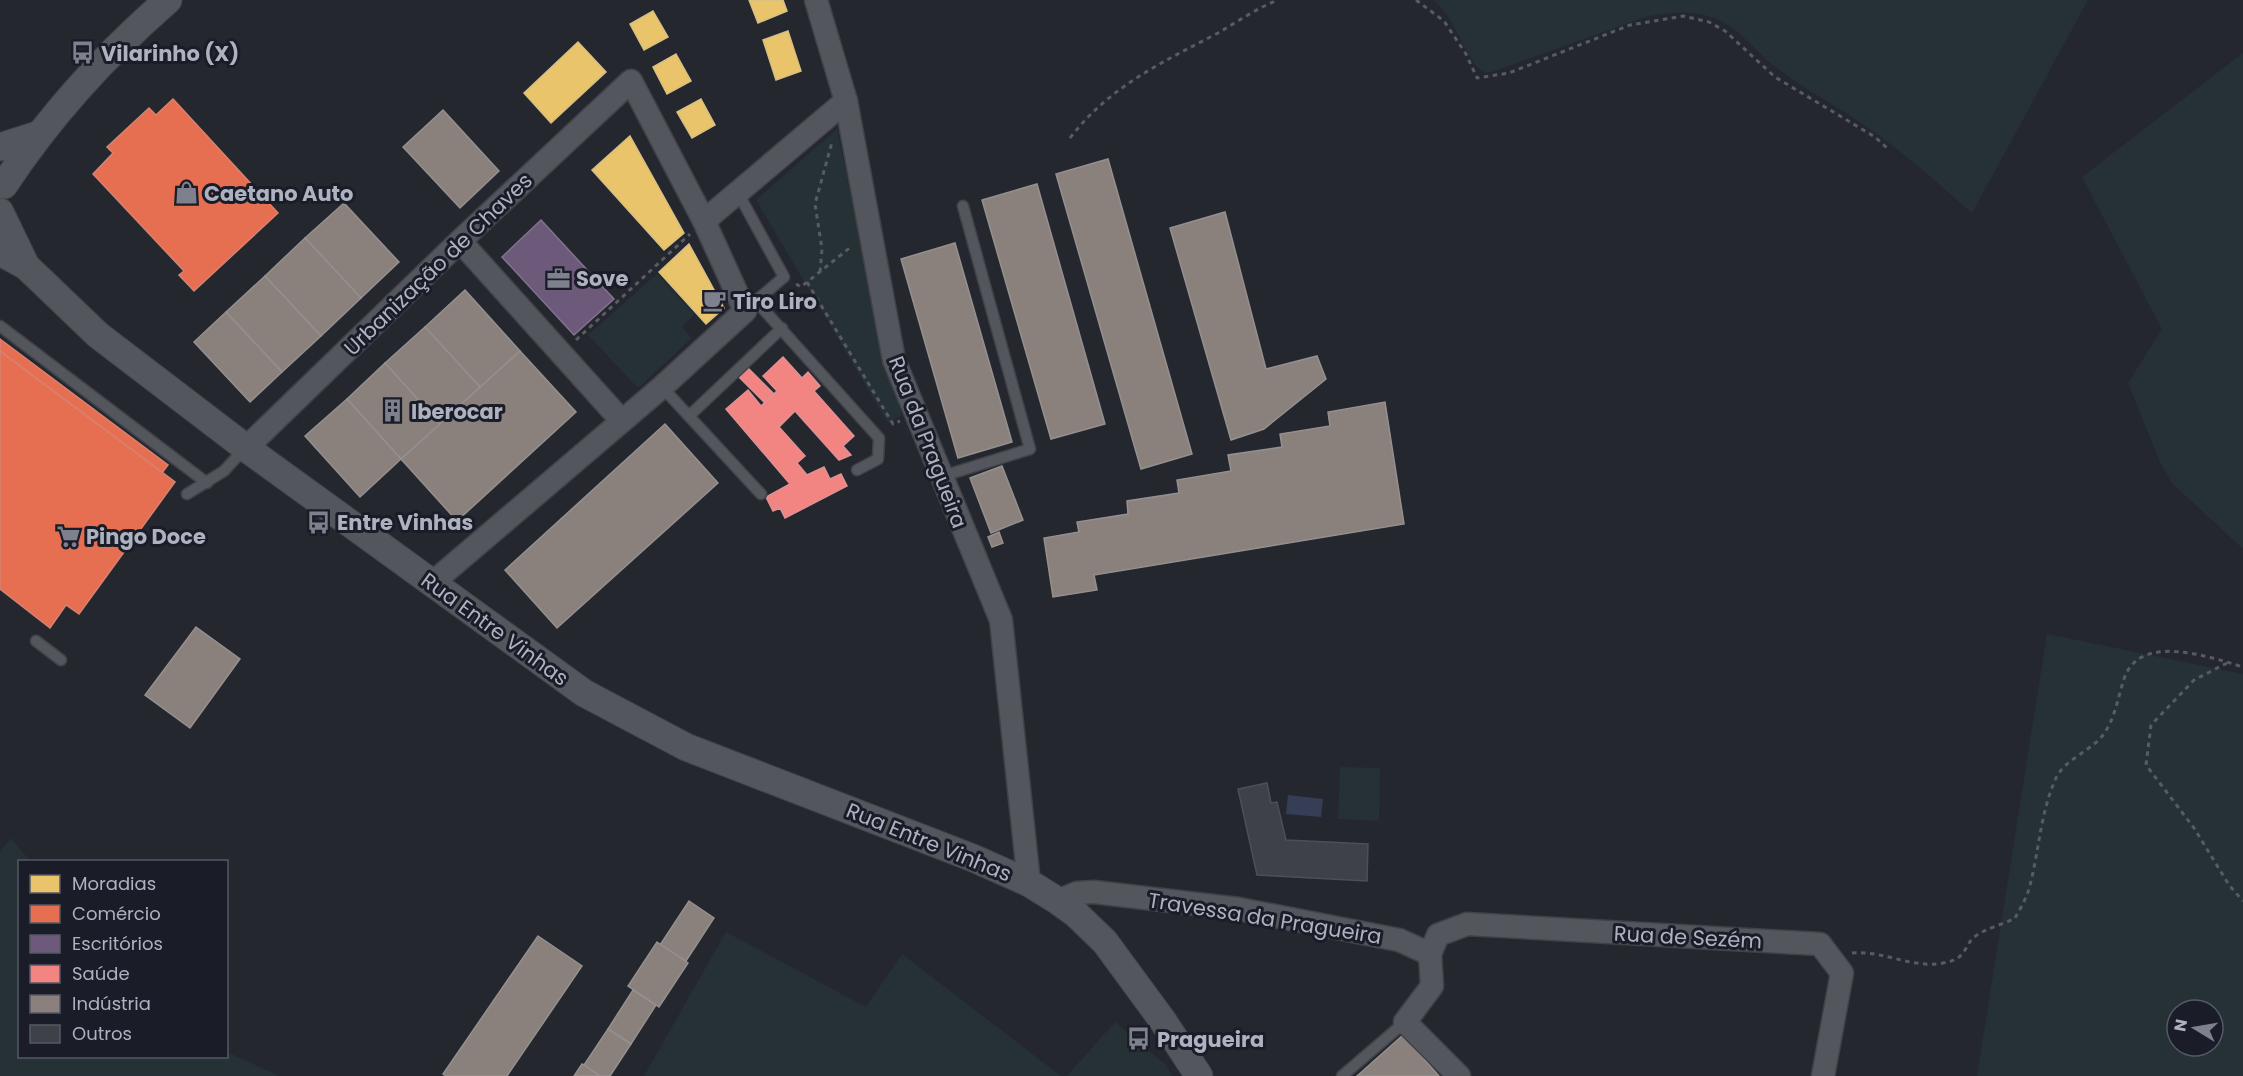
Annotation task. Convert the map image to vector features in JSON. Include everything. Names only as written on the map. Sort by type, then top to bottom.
[{"type":"street","points":[[0,213],[5,199],[2,179],[37,135],[98,66],[168,0]]},
{"type":"street","name":"Rua da Pragueira","points":[[816,0],[823,16],[846,101],[894,360],[940,477],[1001,620],[1029,883]]},
{"type":"street","name":"Urbanização de Chaves","points":[[246,448],[460,241],[631,81],[704,221]]},
{"type":"street","points":[[431,584],[662,387],[750,306],[704,221],[846,101]]},
{"type":"street","points":[[0,147],[37,135]]},
{"type":"street","name":"Rua Entre Vinhas","points":[[0,213],[26,266]]},
{"type":"street","points":[[460,241],[621,420]]},
{"type":"street","name":"Rua Entre Vinhas","points":[[0,252],[26,266],[98,334],[246,448],[584,693],[686,747],[973,858],[1029,883],[1076,914],[1105,942],[1199,1076]]},
{"type":"street","name":"Travessa da Pragueira","points":[[1058,902],[1077,893],[1094,892],[1239,909],[1399,940],[1430,954]]},
{"type":"street","name":"Rua de Sezém","points":[[1430,954],[1438,935],[1467,924],[1820,944],[1829,957]]},
{"type":"street","points":[[1430,954],[1432,986],[1405,1022],[1459,1076]]},
{"type":"street","points":[[1823,1076],[1842,973],[1829,957]]},
{"type":"lane","points":[[738,193],[784,278],[750,306],[782,328],[879,438],[878,459],[857,470]]},
{"type":"lane","points":[[940,477],[1030,449],[963,206]]},
{"type":"lane","points":[[0,326],[207,483]]},
{"type":"lane","points":[[689,416],[782,328]]},
{"type":"lane","points":[[662,387],[761,494]]},
{"type":"lane","points":[[187,494],[224,471],[246,448]]},
{"type":"lane","points":[[36,640],[61,660]]},
{"type":"lane","points":[[1342,1076],[1405,1022]]},
{"type":"path","points":[[1070,138],[1089,113],[1105,98],[1168,58],[1278,0]]},
{"type":"path","points":[[1416,0],[1444,21],[1466,54],[1477,78],[1509,73],[1630,25],[1683,16],[1709,22],[1725,31],[1775,77],[1875,137],[1887,148]]},
{"type":"path","points":[[820,272],[822,249],[815,204],[832,140],[826,116]]},
{"type":"path","points":[[561,353],[704,221]]},
{"type":"path","points":[[784,278],[801,287],[869,232]]},
{"type":"path","points":[[807,282],[893,424],[916,416]]},
{"type":"path","points":[[1829,957],[1856,952],[1912,963],[1943,963],[1963,956],[1976,935],[2015,918],[2028,891],[2046,809],[2057,776],[2103,735],[2119,702],[2125,677],[2136,661],[2154,652],[2184,652],[2243,667]]},
{"type":"path","points":[[2228,663],[2193,680],[2151,725],[2146,765],[2194,828],[2229,885],[2243,901]]},
{"type":"shaded area","points":[[1433,0],[2088,0],[1972,213],[1888,142],[1777,68],[1734,29],[1717,19],[1700,14],[1681,13],[1645,17],[1492,72],[1486,72],[1477,67],[1448,16]]},
{"type":"shaded area","points":[[2243,53],[2243,549],[2172,483],[2160,462],[2128,383],[2162,329],[2082,177]]},
{"type":"shaded area","points":[[837,129],[881,341],[902,415],[888,423],[756,200]]},
{"type":"shaded area","points":[[657,274],[694,314],[682,327],[692,338],[638,388],[588,335]]},
{"type":"shaded area","points":[[2047,634],[2243,674],[2243,1076],[1977,1076]]},
{"type":"shaded area","points":[[1340,767],[1380,768],[1379,821],[1338,819]]},
{"type":"shaded area","points":[[11,838],[29,860],[18,860],[18,1058],[228,1058],[228,1052],[279,1076],[0,1076],[0,852]]},
{"type":"shaded area","points":[[726,932],[866,1007],[902,954],[1061,1076],[644,1076]]},
{"type":"shaded area","points":[[1115,1022],[1166,1065],[1172,1076],[1067,1076]]},
{"type":"water","points":[[1288,795],[1323,799],[1321,817],[1286,814]]},
{"type":"building: Moradias","points":[[749,0],[783,0],[787,11],[758,23]]},
{"type":"building: Moradias","points":[[653,11],[668,37],[644,50],[630,24]]},
{"type":"building: Moradias","points":[[788,31],[801,71],[776,80],[763,40]]},
{"type":"building: Moradias","points":[[578,42],[606,72],[551,123],[524,93]]},
{"type":"building: Moradias","points":[[676,54],[691,81],[667,94],[653,67]]},
{"type":"building: Moradias","points":[[701,99],[715,125],[692,138],[677,112]]},
{"type":"building: Moradias","points":[[630,136],[684,233],[664,250],[592,170]]},
{"type":"building: Moradias","points":[[689,244],[724,308],[706,324],[659,272]]},
{"type":"building: Comércio","name":"Caetano Auto","points":[[173,99],[278,213],[194,291],[179,275],[184,271],[93,174],[113,153],[107,147],[149,108],[156,115]]},
{"type":"building: Comércio","points":[[0,339],[168,465],[162,473],[0,351]]},
{"type":"building: Comércio","name":"Pingo Doce","points":[[0,351],[175,482],[79,614],[66,605],[50,628],[0,589]]},
{"type":"building: Escritórios","name":"Sove","points":[[541,220],[614,299],[574,335],[502,257]]},
{"type":"building: Saúde","points":[[783,357],[802,378],[808,372],[820,386],[814,391],[854,436],[843,446],[851,455],[839,460],[795,411],[779,427],[805,456],[797,463],[807,475],[824,467],[830,479],[841,474],[847,486],[785,518],[780,508],[773,511],[766,497],[790,484],[726,409],[748,390],[761,406],[777,391],[763,376]]},
{"type":"building: Saúde","points":[[748,368],[774,394],[765,403],[739,377]]},
{"type":"building: Indústria","points":[[443,110],[499,171],[460,208],[403,147]]},
{"type":"building: Indústria","points":[[1108,159],[1192,454],[1141,469],[1056,174]]},
{"type":"building: Indústria","points":[[1037,184],[1105,424],[1051,439],[982,200]]},
{"type":"building: Indústria","points":[[344,203],[399,262],[361,298],[305,238]]},
{"type":"building: Indústria","points":[[1225,212],[1266,369],[1317,356],[1326,379],[1264,429],[1231,440],[1170,228]]},
{"type":"building: Indústria","points":[[305,238],[361,298],[321,336],[265,276]]},
{"type":"building: Indústria","points":[[955,243],[1012,442],[958,458],[901,259]]},
{"type":"building: Indústria","points":[[265,276],[321,336],[282,372],[226,312]]},
{"type":"building: Indústria","points":[[465,290],[520,351],[480,387],[425,327]]},
{"type":"building: Indústria","points":[[226,312],[282,372],[250,402],[194,342]]},
{"type":"building: Indústria","points":[[425,327],[480,387],[440,424],[385,363]]},
{"type":"building: Indústria","points":[[520,351],[576,412],[457,521],[401,459]]},
{"type":"building: Indústria","name":"Iberocar","points":[[385,363],[440,424],[401,459],[347,399]]},
{"type":"building: Indústria","points":[[347,399],[401,459],[360,497],[305,436]]},
{"type":"building: Indústria","points":[[1385,402],[1404,524],[1094,575],[1097,590],[1053,597],[1044,538],[1079,532],[1077,522],[1128,514],[1127,501],[1179,493],[1177,480],[1231,471],[1228,455],[1282,447],[1280,434],[1330,426],[1328,412]]},
{"type":"building: Indústria","points":[[665,424],[718,483],[557,628],[505,570]]},
{"type":"building: Indústria","points":[[1002,466],[1023,520],[991,533],[970,478]]},
{"type":"building: Indústria","points":[[999,532],[1003,543],[992,547],[988,537]]},
{"type":"building: Indústria","points":[[196,627],[240,659],[190,728],[145,695]]},
{"type":"building: Indústria","points":[[689,901],[714,918],[686,961],[660,945]]},
{"type":"building: Indústria","points":[[538,936],[582,966],[507,1076],[446,1076],[443,1074]]},
{"type":"building: Indústria","points":[[657,942],[688,963],[659,1007],[628,986]]},
{"type":"building: Indústria","points":[[633,990],[656,1005],[631,1044],[608,1029]]},
{"type":"building: Indústria","points":[[608,1029],[631,1044],[610,1076],[600,1076],[584,1065]]},
{"type":"building: Indústria","points":[[1403,1035],[1439,1076],[1357,1076]]},
{"type":"building: Indústria","points":[[582,1064],[584,1065],[600,1076],[574,1076]]},
{"type":"building: Outros","points":[[1267,783],[1271,803],[1277,802],[1286,840],[1368,844],[1367,881],[1257,875],[1238,789]]},
{"type":"place","name":"Vilarinho (X)","points":[[83,53]]},
{"type":"place","name":"Caetano Auto","points":[[186,193]]},
{"type":"place","name":"Sove","points":[[558,278]]},
{"type":"place","name":"Tiro Liro","points":[[715,301]]},
{"type":"place","name":"Iberocar","points":[[393,411]]},
{"type":"place","name":"Entre Vinhas","points":[[319,522]]},
{"type":"place","name":"Pingo Doce","points":[[68,536]]},
{"type":"place","name":"Pragueira","points":[[1139,1039]]}]
